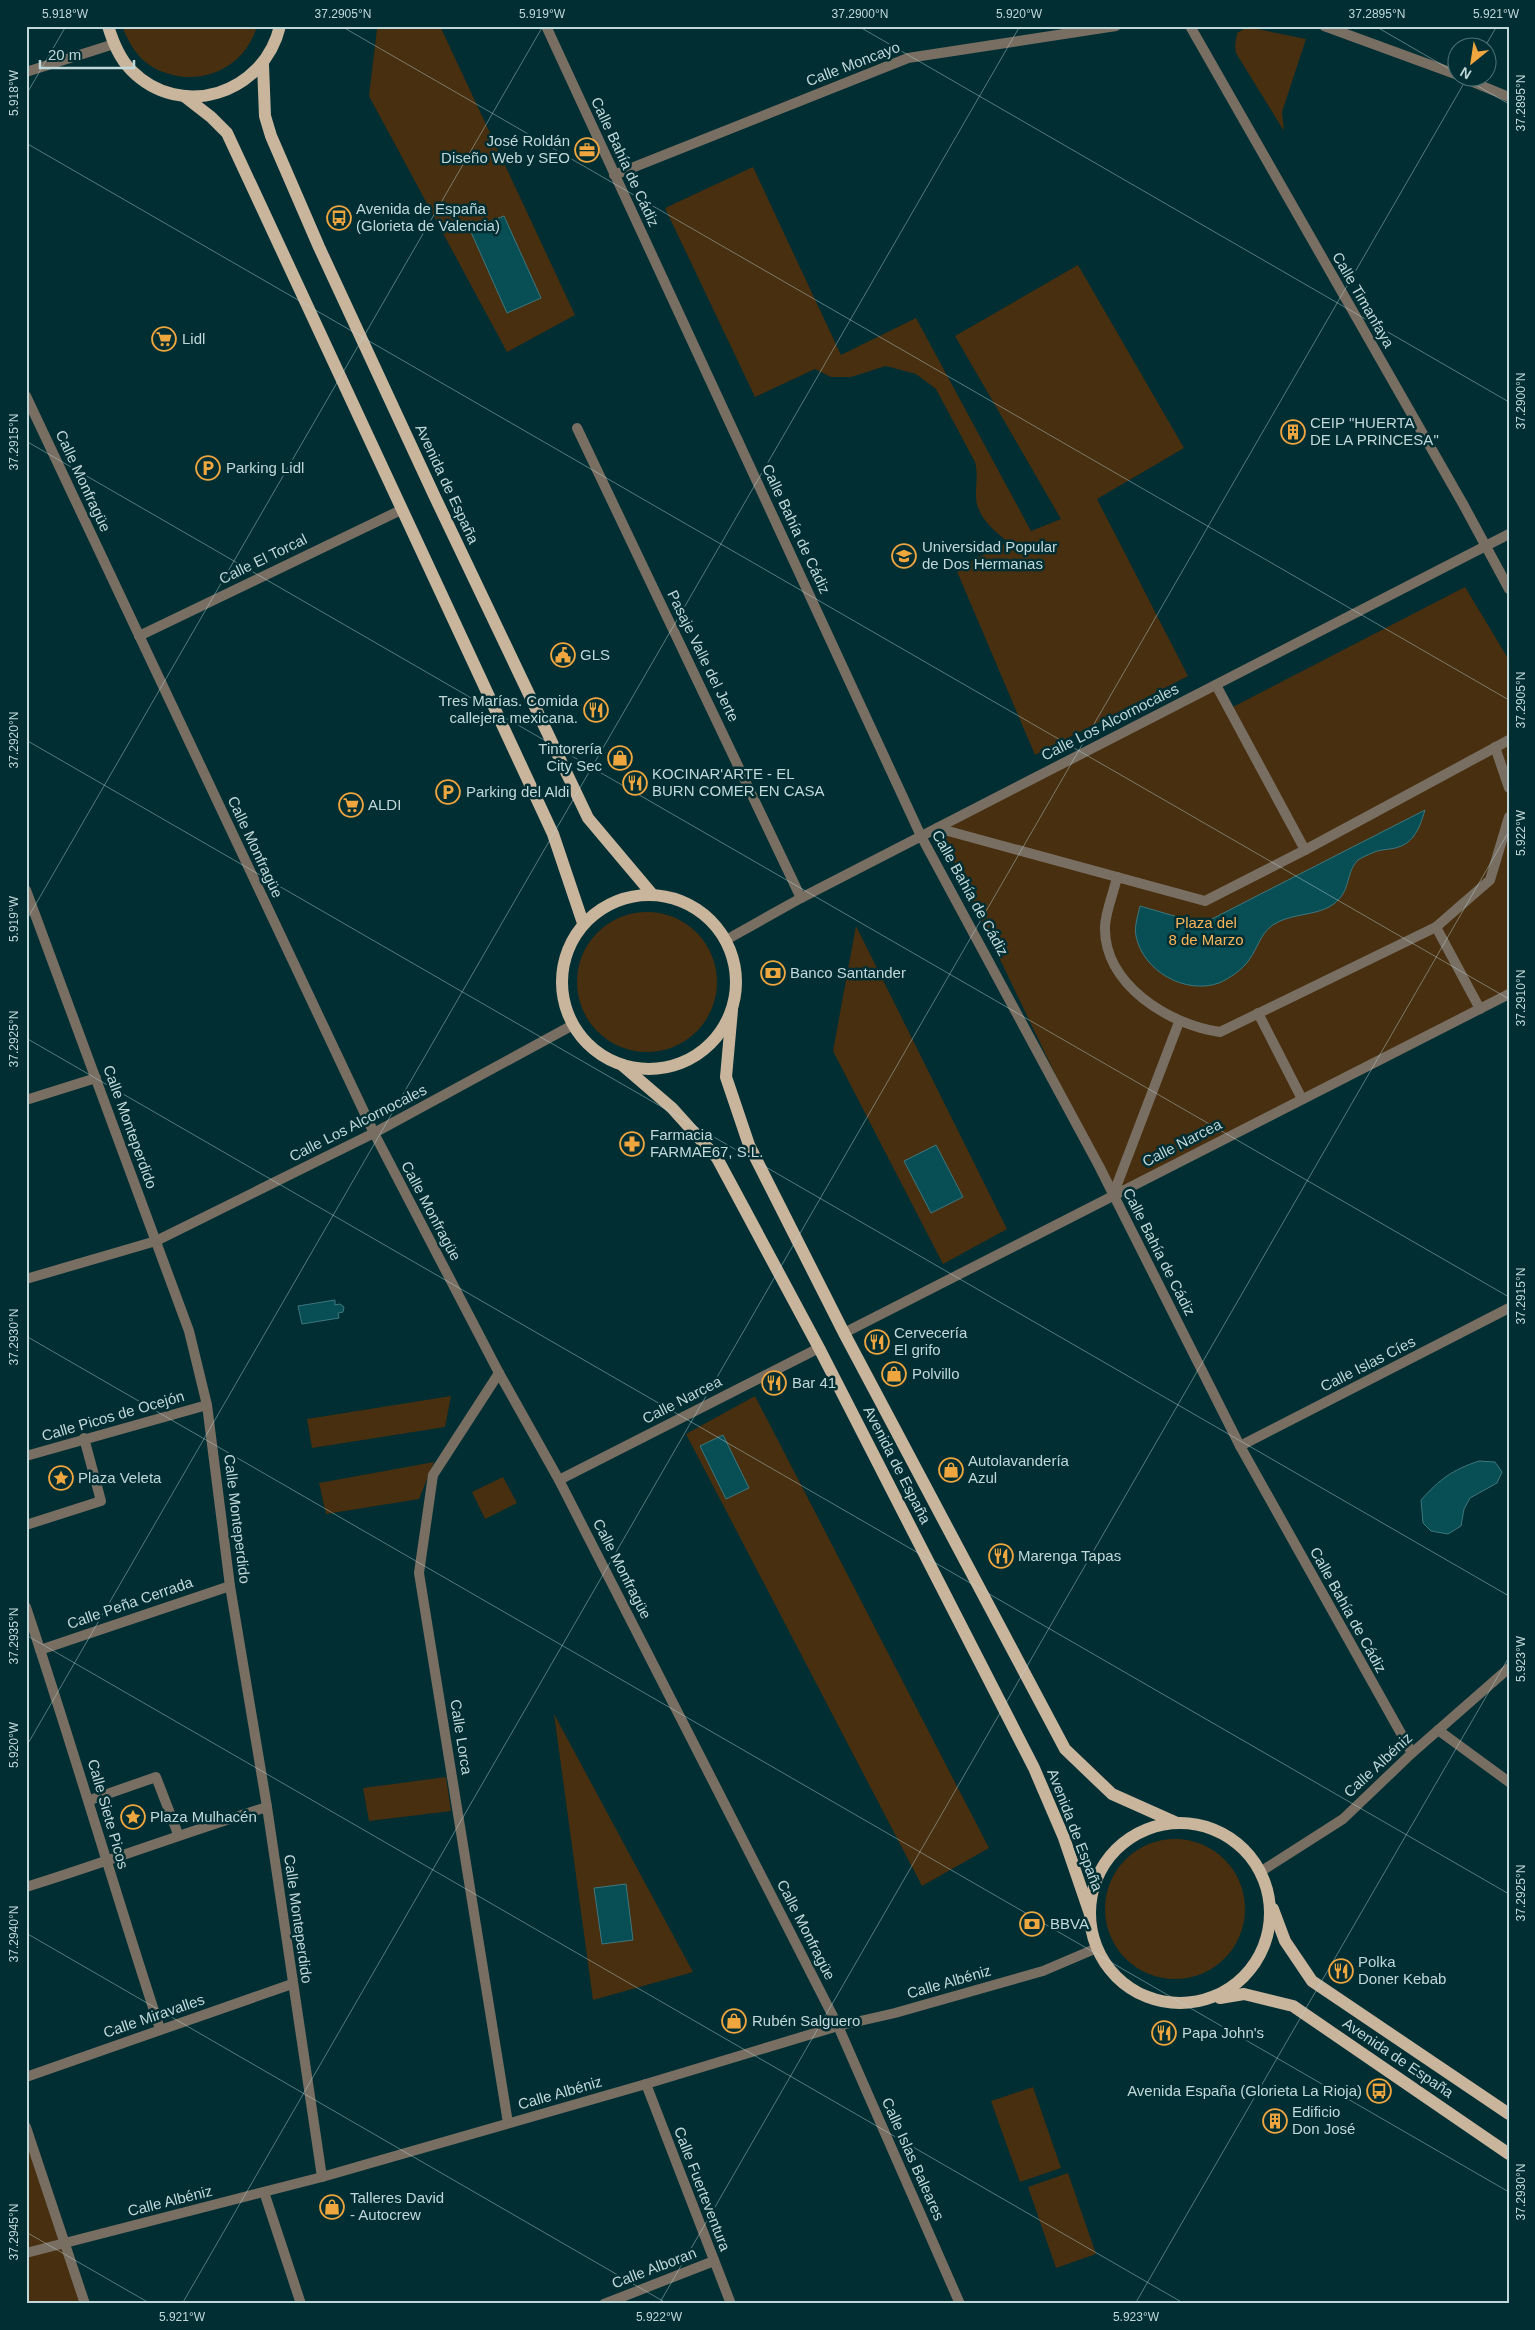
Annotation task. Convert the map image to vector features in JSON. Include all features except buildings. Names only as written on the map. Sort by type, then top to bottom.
[{"type":"main road","points":[[108,26],[114,44],[131,70],[155,88],[184,96],[214,95],[241,84],[263,65],[276,42],[280,26]]},
{"type":"main road","name":"Avenida de España","points":[[263,65],[266,116],[271,136],[319,247],[430,487],[588,818],[652,894]]},
{"type":"main road","points":[[184,96],[227,133],[553,834],[583,923]]},
{"type":"main road","points":[[652,894],[682,900],[707,916],[726,940],[734,962],[736,986],[732,1010],[720,1033],[701,1052],[678,1064],[651,1069],[622,1065],[596,1052],[571,1026],[562,994],[565,956],[583,923],[614,901],[652,894]]},
{"type":"main road","name":"Avenida de España","points":[[732,1010],[726,1077],[749,1145],[844,1333],[1065,1749],[1112,1794],[1177,1823],[1202,1826],[1226,1836],[1246,1851],[1260,1872],[1285,1941],[1312,1981],[1509,2114]]},
{"type":"main road","name":"Avenida de España","points":[[622,1065],[672,1108],[717,1158],[819,1348],[1034,1768],[1064,1838],[1090,1914]]},
{"type":"main road","points":[[1177,1823],[1150,1828],[1125,1842],[1106,1862],[1094,1886],[1090,1914],[1097,1948],[1110,1970],[1130,1988],[1153,1999],[1180,2004],[1205,2000],[1230,1989],[1250,1971],[1264,1949],[1270,1923],[1269,1896]]},
{"type":"main road","name":"Avenida de España","points":[[1205,2000],[1244,1994],[1293,2006],[1509,2154]]},
{"type":"street","name":"Calle Bahía de Cádiz","points":[[546,26],[922,836],[1113,1195],[1240,1446],[1412,1753]]},
{"type":"street","name":"Calle Moncayo","points":[[614,175],[908,58],[1116,26]]},
{"type":"street","name":"Calle Timanfaya","points":[[1190,26],[1509,589]]},
{"type":"street","points":[[1324,26],[1448,71]]},
{"type":"street","points":[[26,72],[114,44]]},
{"type":"street","points":[[1492,88],[1509,97]]},
{"type":"street","name":"Calle Monfragüe","points":[[26,396],[374,1133],[499,1372],[559,1480],[838,2026]]},
{"type":"street","name":"Pasaje Valle del Jerte","points":[[577,428],[801,898]]},
{"type":"street","name":"Calle El Torcal","points":[[139,636],[401,510]]},
{"type":"street","name":"Calle Los Alcornocales","points":[[726,940],[801,898],[1509,534]]},
{"type":"street","points":[[1216,685],[1306,850]]},
{"type":"street","points":[[937,828],[1204,901],[1306,850],[1509,740]]},
{"type":"street","points":[[1495,747],[1509,788]]},
{"type":"street","points":[[1117,877],[1105,925],[1108,950],[1121,976],[1138,993],[1179,1022],[1202,1030],[1220,1032],[1436,927],[1490,880],[1509,817]]},
{"type":"street","name":"Calle Monteperdido","points":[[27,893],[189,1331],[207,1405],[230,1586],[267,1807],[322,2177]]},
{"type":"street","points":[[1436,927],[1480,1009]]},
{"type":"street","name":"Calle Narcea","points":[[844,1333],[1509,994]]},
{"type":"street","points":[[1258,1013],[1302,1099]]},
{"type":"street","points":[[1113,1195],[1179,1022]]},
{"type":"street","name":"Calle Los Alcornocales","points":[[26,1279],[156,1241],[374,1133],[571,1026]]},
{"type":"street","points":[[26,1100],[96,1078]]},
{"type":"street","name":"Calle Islas Cíes","points":[[1240,1446],[1509,1308]]},
{"type":"street","name":"Calle Narcea","points":[[559,1480],[819,1348]]},
{"type":"street","name":"Calle Lorca","points":[[499,1372],[433,1475],[419,1573],[508,2123]]},
{"type":"street","name":"Calle Picos de Ocejón","points":[[26,1456],[84,1438],[207,1405]]},
{"type":"street","points":[[26,1525],[101,1501],[84,1438]]},
{"type":"street","name":"Calle Peña Cerrada","points":[[40,1650],[230,1586]]},
{"type":"street","name":"Calle Siete Picos","points":[[26,1607],[90,1800],[106,1862],[160,2029]]},
{"type":"street","name":"Calle Albéniz","points":[[1260,1872],[1343,1819],[1412,1753],[1509,1668]]},
{"type":"street","points":[[1438,1730],[1509,1782]]},
{"type":"street","points":[[90,1800],[156,1777],[178,1834]]},
{"type":"street","points":[[26,1887],[106,1862],[178,1834],[267,1807]]},
{"type":"street","name":"Calle Albéniz","points":[[26,2253],[322,2177],[646,2084],[838,2026],[896,2013],[1043,1971],[1097,1948]]},
{"type":"street","name":"Calle Miravalles","points":[[26,2077],[292,1984]]},
{"type":"street","name":"Calle Islas Baleares","points":[[838,2026],[960,2304]]},
{"type":"street","name":"Calle Fuerteventura","points":[[646,2084],[731,2304]]},
{"type":"street","points":[[26,2127],[85,2304]]},
{"type":"street","points":[[264,2192],[302,2304]]},
{"type":"street","name":"Calle Alboran","points":[[604,2304],[714,2261]]},
{"type":"green space","points":[[122,26],[257,26],[250,42],[241,55],[229,65],[214,73],[183,77],[167,73],[146,63],[134,49]]},
{"type":"green space","points":[[386,26],[440,26],[575,315],[507,352],[369,96],[377,29]]},
{"type":"green space","points":[[1247,27],[1306,39],[1282,112],[1284,131],[1236,53],[1237,33]]},
{"type":"green space","points":[[753,167],[841,355],[916,318],[1031,531],[1061,519],[955,336],[1078,265],[1184,448],[1097,499],[1188,676],[1035,755],[956,569],[1008,542],[991,527],[978,509],[976,502],[977,474],[975,462],[936,389],[916,374],[886,366],[851,377],[831,377],[815,369],[755,397],[665,208]]},
{"type":"green space","name":"Plaza del 8 de Marzo","points":[[1465,587],[1509,660],[1509,994],[1113,1195],[937,828],[1216,685],[1229,709]]},
{"type":"green space","points":[[647,912],[661,913],[674,917],[697,932],[712,955],[716,968],[716,996],[712,1009],[697,1032],[674,1047],[661,1051],[647,1052],[633,1051],[620,1047],[597,1032],[582,1009],[578,996],[577,982],[578,968],[582,955],[597,932],[620,917],[633,913]]},
{"type":"green space","points":[[856,926],[1007,1229],[943,1264],[833,1051]]},
{"type":"green space","points":[[451,1396],[445,1427],[312,1448],[307,1419]]},
{"type":"green space","points":[[755,1396],[989,1848],[922,1886],[686,1434]]},
{"type":"green space","points":[[434,1462],[419,1499],[326,1514],[319,1483]]},
{"type":"green space","points":[[503,1477],[517,1503],[485,1519],[472,1492]]},
{"type":"green space","points":[[554,1714],[693,1972],[593,2000]]},
{"type":"green space","points":[[446,1777],[451,1811],[369,1821],[363,1788]]},
{"type":"green space","points":[[1175,1839],[1189,1840],[1202,1844],[1225,1859],[1240,1882],[1244,1895],[1244,1923],[1240,1936],[1225,1959],[1202,1974],[1189,1978],[1175,1979],[1161,1978],[1148,1974],[1125,1959],[1110,1936],[1106,1923],[1105,1909],[1106,1895],[1110,1882],[1125,1859],[1148,1844],[1161,1840]]},
{"type":"green space","points":[[1033,2087],[1061,2168],[1020,2182],[991,2101]]},
{"type":"green space","points":[[26,2127],[85,2304],[26,2304]]},
{"type":"green space","points":[[1068,2173],[1096,2254],[1056,2268],[1028,2187]]},
{"type":"water","points":[[504,216],[541,298],[507,313],[470,230]]},
{"type":"water","points":[[1425,810],[1420,824],[1410,841],[1398,847],[1376,851],[1358,860],[1351,871],[1342,896],[1337,902],[1323,910],[1284,919],[1272,925],[1264,934],[1246,964],[1236,973],[1219,983],[1193,986],[1180,983],[1156,969],[1140,949],[1136,936],[1136,921],[1140,906],[1202,924]]},
{"type":"water","points":[[936,1145],[963,1197],[931,1213],[904,1161]]},
{"type":"water","points":[[335,1300],[335,1305],[340,1304],[344,1307],[343,1312],[338,1313],[339,1318],[302,1324],[298,1306]]},
{"type":"water","points":[[723,1435],[749,1488],[726,1499],[700,1446]]},
{"type":"water","points":[[1479,1461],[1495,1462],[1502,1472],[1497,1483],[1470,1498],[1464,1509],[1461,1526],[1448,1534],[1431,1531],[1423,1523],[1421,1500],[1447,1476]]},
{"type":"water","points":[[626,1884],[633,1940],[602,1944],[594,1888]]},
{"type":"place","name":"José Roldán Diseño Web y SEO","points":[[587,150]]},
{"type":"place","name":"Avenida de España (Glorieta de Valencia)","points":[[339,218]]},
{"type":"place","name":"Lidl","points":[[164,339]]},
{"type":"place","name":"CEIP \"HUERTA DE LA PRINCESA\"","points":[[1293,432]]},
{"type":"place","name":"Parking Lidl","points":[[208,468]]},
{"type":"place","name":"Universidad Popular de Dos Hermanas","points":[[904,556]]},
{"type":"place","name":"GLS","points":[[563,655]]},
{"type":"place","name":"Tres Marías. Comida callejera mexicana.","points":[[596,710]]},
{"type":"place","name":"Tintorería City Sec","points":[[620,758]]},
{"type":"place","name":"KOCINAR'ARTE - EL BURN COMER EN CASA","points":[[635,783]]},
{"type":"place","name":"Parking del Aldi","points":[[448,792]]},
{"type":"place","name":"ALDI","points":[[351,805]]},
{"type":"place","name":"Banco Santander","points":[[773,973]]},
{"type":"place","name":"Farmacia FARMAE67, S.L.","points":[[632,1144]]},
{"type":"place","name":"Cervecería El grifo","points":[[877,1342]]},
{"type":"place","name":"Polvillo","points":[[894,1374]]},
{"type":"place","name":"Bar 41","points":[[774,1383]]},
{"type":"place","name":"Autolavandería Azul","points":[[951,1470]]},
{"type":"place","name":"Plaza Veleta","points":[[61,1478]]},
{"type":"place","name":"Marenga Tapas","points":[[1001,1556]]},
{"type":"place","name":"Plaza Mulhacén","points":[[133,1817]]},
{"type":"place","name":"BBVA","points":[[1032,1924]]},
{"type":"place","name":"Polka Doner Kebab","points":[[1341,1971]]},
{"type":"place","name":"Rubén Salguero","points":[[734,2021]]},
{"type":"place","name":"Papa John's","points":[[1164,2033]]},
{"type":"place","name":"Avenida España (Glorieta La Rioja)","points":[[1379,2091]]},
{"type":"place","name":"Edificio Don José","points":[[1275,2121]]},
{"type":"place","name":"Talleres David - Autocrew","points":[[332,2207]]}]
